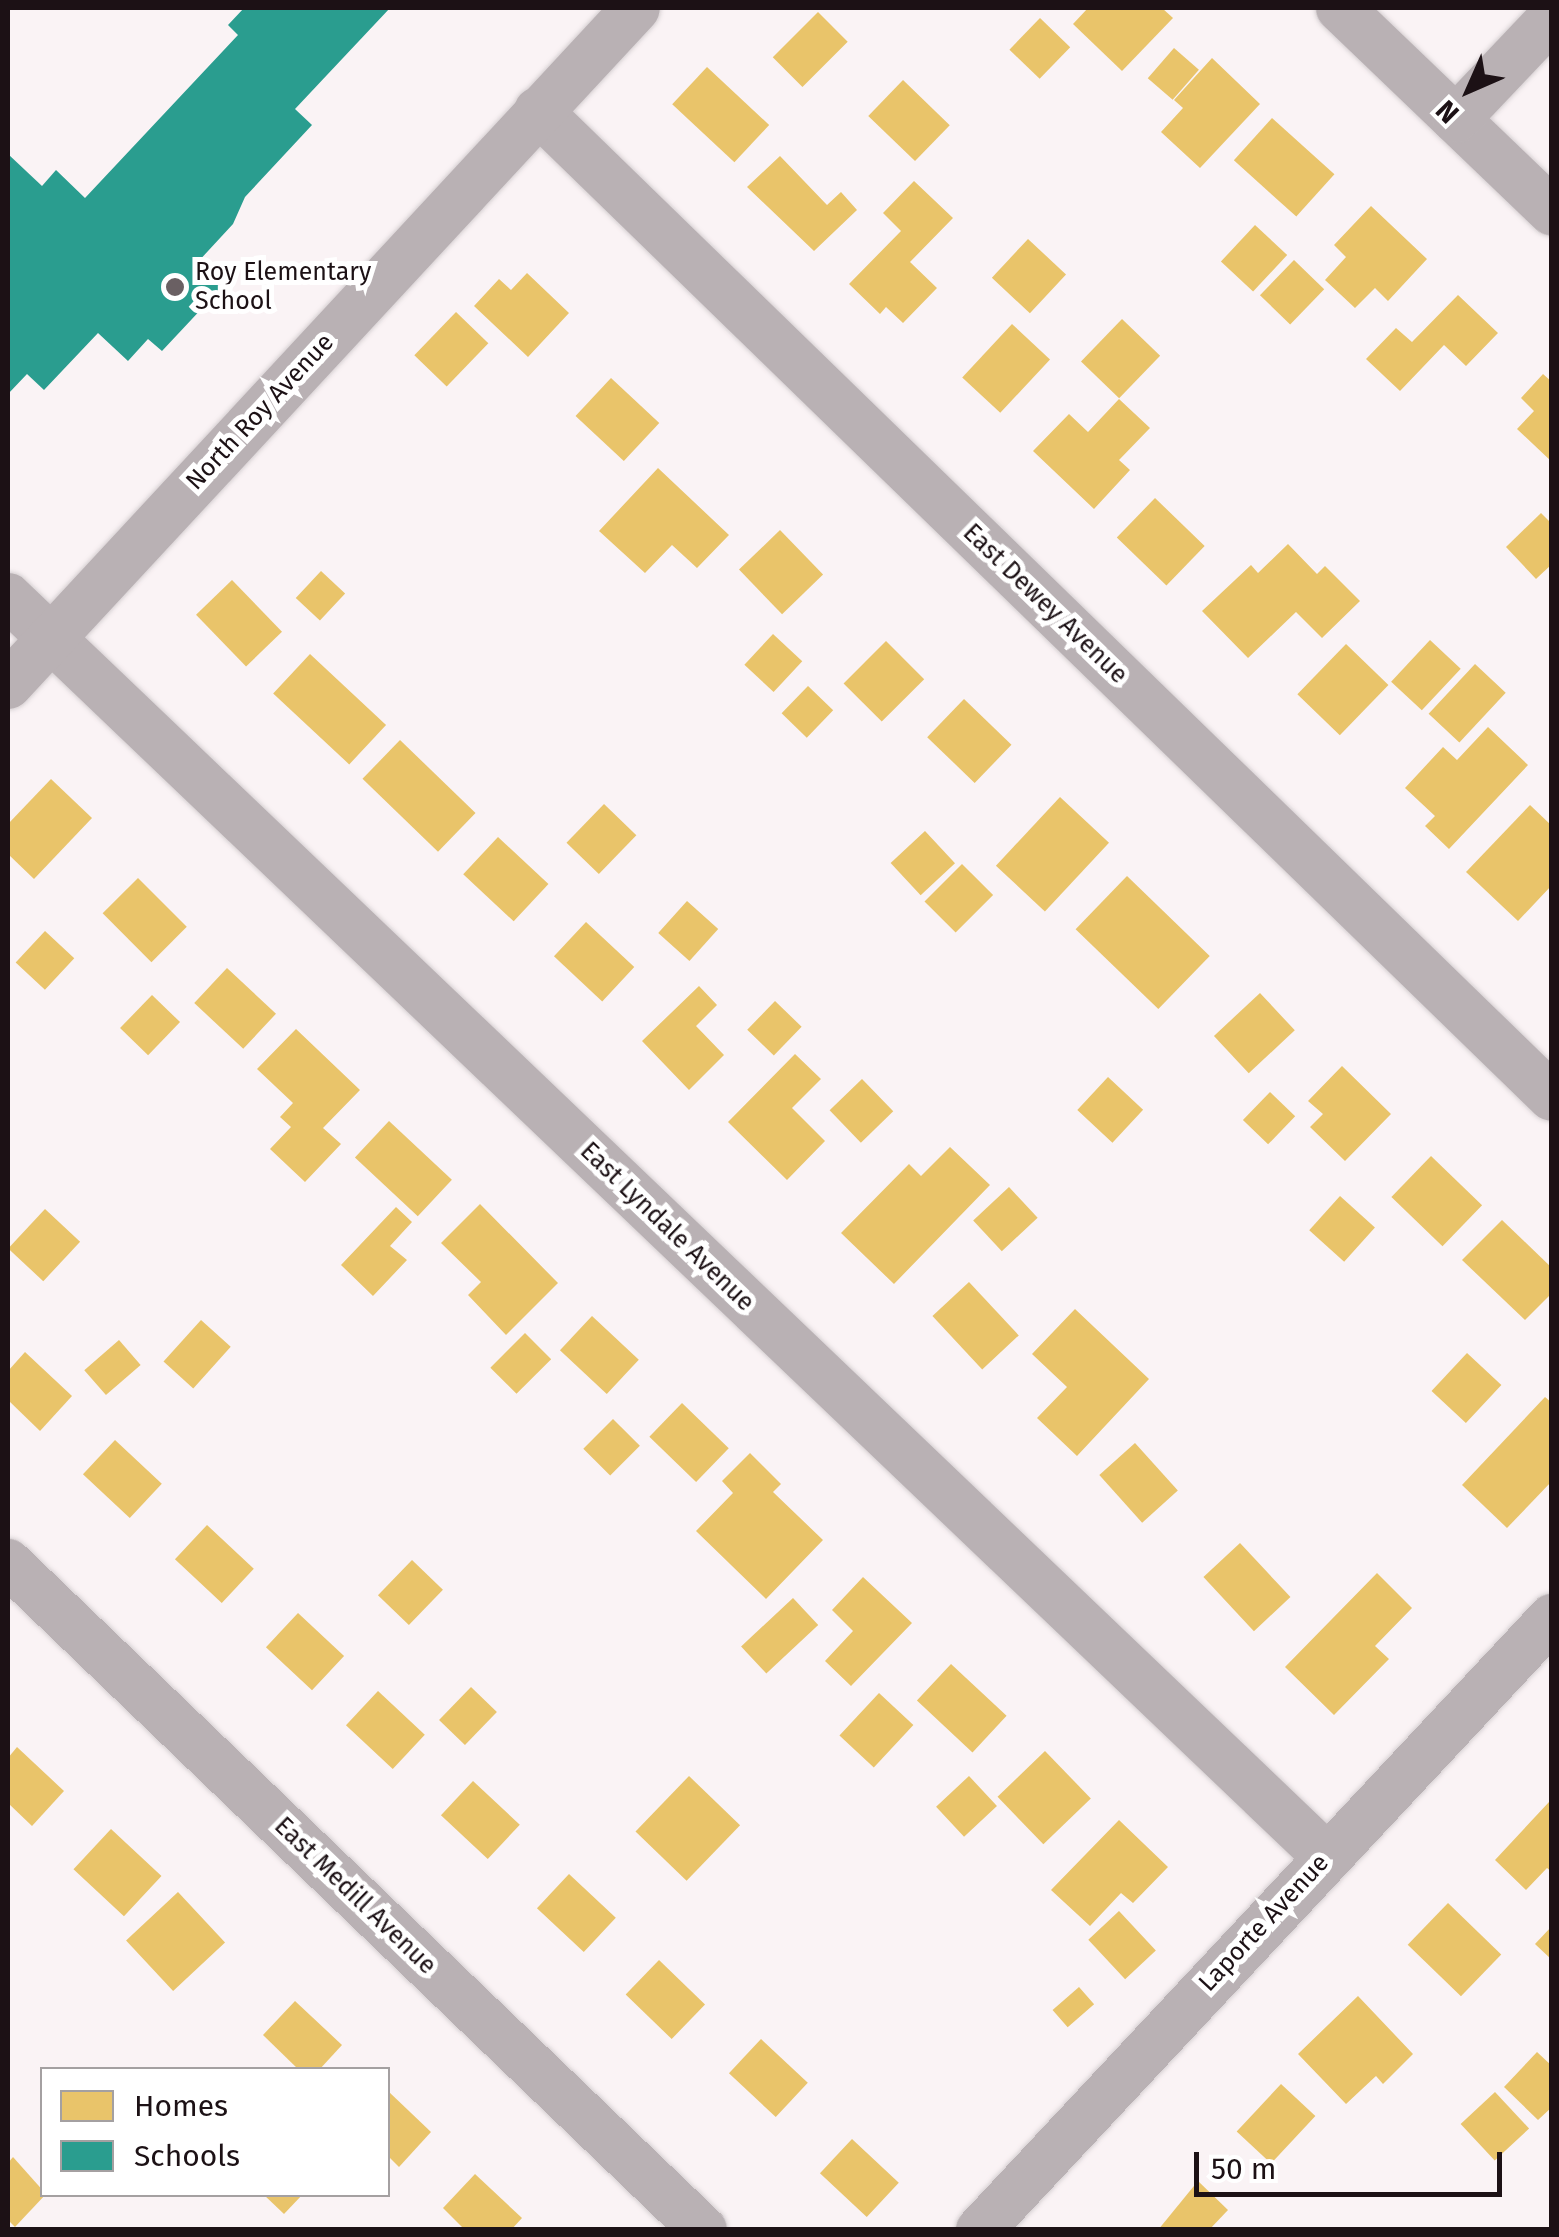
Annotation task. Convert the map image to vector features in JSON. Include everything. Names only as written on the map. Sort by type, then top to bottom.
[{"type":"street","name":"North Roy Avenue","points":[[8,685],[636,8]]},
{"type":"street","points":[[1340,8],[1552,211]]},
{"type":"street","points":[[1456,119],[1552,18]]},
{"type":"street","name":"East Dewey Avenue","points":[[538,111],[1552,1097]]},
{"type":"street","name":"East Lyndale Avenue","points":[[8,597],[1326,1856]]},
{"type":"street","name":"East Medill Avenue","points":[[8,1563],[702,2230]]},
{"type":"street","name":"Laporte Avenue","points":[[980,2230],[1552,1618]]},
{"type":"building: Homes","points":[[1088,8],[1162,8],[1173,18],[1122,71],[1073,24]]},
{"type":"building: Homes","points":[[818,12],[848,42],[802,87],[773,57]]},
{"type":"building: Homes","points":[[1040,18],[1070,47],[1040,79],[1009,50]]},
{"type":"building: Homes","points":[[1174,48],[1199,70],[1173,100],[1148,78]]},
{"type":"building: Homes","points":[[1212,58],[1260,104],[1200,168],[1161,132],[1183,108],[1174,100]]},
{"type":"building: Homes","points":[[707,67],[769,125],[734,162],[672,104]]},
{"type":"building: Homes","points":[[903,80],[950,125],[915,161],[868,116]]},
{"type":"building: Homes","points":[[1272,118],[1334,174],[1296,217],[1234,160]]},
{"type":"building: Homes","points":[[780,156],[827,205],[841,192],[857,210],[814,251],[747,187]]},
{"type":"building: Homes","points":[[914,181],[953,218],[910,262],[937,288],[903,323],[886,307],[880,314],[849,284],[901,231],[883,213]]},
{"type":"building: Homes","points":[[1371,206],[1427,259],[1388,301],[1375,288],[1355,308],[1325,280],[1346,257],[1334,245]]},
{"type":"building: Homes","points":[[1255,225],[1287,255],[1253,292],[1221,262]]},
{"type":"building: Homes","points":[[1028,239],[1066,274],[1030,313],[992,278]]},
{"type":"building: Homes","points":[[1294,260],[1324,289],[1290,324],[1260,295]]},
{"type":"building: Homes","points":[[527,273],[569,313],[528,357],[474,306],[499,279],[511,290]]},
{"type":"building: Homes","points":[[1458,295],[1498,333],[1466,366],[1444,345],[1400,391],[1366,359],[1396,328],[1412,342]]},
{"type":"building: Homes","points":[[456,312],[488,343],[447,386],[414,355]]},
{"type":"building: Homes","points":[[1122,319],[1160,356],[1119,398],[1081,361]]},
{"type":"building: Homes","points":[[1012,324],[1050,359],[1000,413],[962,377]]},
{"type":"building: Homes","points":[[1543,374],[1552,382],[1552,462],[1517,429],[1534,411],[1521,398]]},
{"type":"building: Homes","points":[[611,378],[659,423],[624,461],[576,416]]},
{"type":"building: Homes","points":[[1119,399],[1150,428],[1119,460],[1130,470],[1094,509],[1033,451],[1069,414],[1088,432]]},
{"type":"building: Homes","points":[[658,468],[729,535],[697,568],[672,545],[645,573],[599,531]]},
{"type":"building: Homes","points":[[1155,498],[1205,546],[1166,585],[1117,538]]},
{"type":"building: Homes","points":[[1541,513],[1552,524],[1552,564],[1536,579],[1506,547]]},
{"type":"building: Homes","points":[[780,530],[823,575],[782,614],[739,570]]},
{"type":"building: Homes","points":[[1288,544],[1317,574],[1325,566],[1360,601],[1322,638],[1296,612],[1248,658],[1202,611],[1251,565],[1258,573]]},
{"type":"building: Homes","points":[[321,571],[345,594],[320,621],[296,598]]},
{"type":"building: Homes","points":[[232,580],[282,632],[246,667],[196,615]]},
{"type":"building: Homes","points":[[773,634],[802,661],[774,692],[744,665]]},
{"type":"building: Homes","points":[[1430,640],[1461,669],[1422,710],[1391,682]]},
{"type":"building: Homes","points":[[886,641],[924,679],[882,722],[844,683]]},
{"type":"building: Homes","points":[[1346,644],[1388,685],[1340,735],[1297,694]]},
{"type":"building: Homes","points":[[310,654],[386,725],[349,764],[273,693]]},
{"type":"building: Homes","points":[[1475,664],[1506,693],[1459,742],[1429,714]]},
{"type":"building: Homes","points":[[808,686],[833,710],[807,738],[782,713]]},
{"type":"building: Homes","points":[[964,699],[1011,745],[975,783],[927,737]]},
{"type":"building: Homes","points":[[1488,727],[1528,765],[1449,849],[1425,826],[1435,816],[1405,788],[1443,747],[1457,760]]},
{"type":"building: Homes","points":[[400,740],[476,813],[438,852],[362,779]]},
{"type":"building: Homes","points":[[51,779],[92,818],[34,879],[8,854],[8,824]]},
{"type":"building: Homes","points":[[1060,797],[1109,843],[1045,911],[996,866]]},
{"type":"building: Homes","points":[[604,804],[636,835],[599,874],[566,843]]},
{"type":"building: Homes","points":[[1530,805],[1552,826],[1552,885],[1518,921],[1466,872]]},
{"type":"building: Homes","points":[[925,831],[955,863],[921,895],[891,863]]},
{"type":"building: Homes","points":[[498,837],[548,884],[514,921],[463,874]]},
{"type":"building: Homes","points":[[962,864],[993,895],[956,933],[925,901]]},
{"type":"building: Homes","points":[[1127,876],[1210,956],[1158,1009],[1076,929]]},
{"type":"building: Homes","points":[[138,878],[187,927],[151,962],[103,913]]},
{"type":"building: Homes","points":[[687,901],[718,929],[689,961],[658,933]]},
{"type":"building: Homes","points":[[586,922],[634,967],[602,1001],[554,956]]},
{"type":"building: Homes","points":[[45,931],[74,958],[45,990],[16,962]]},
{"type":"building: Homes","points":[[227,968],[276,1014],[243,1049],[194,1003]]},
{"type":"building: Homes","points":[[699,986],[717,1005],[696,1026],[724,1055],[689,1090],[642,1041]]},
{"type":"building: Homes","points":[[1260,993],[1295,1030],[1249,1073],[1214,1036]]},
{"type":"building: Homes","points":[[152,995],[180,1022],[148,1055],[120,1028]]},
{"type":"building: Homes","points":[[775,1001],[802,1027],[774,1055],[747,1030]]},
{"type":"building: Homes","points":[[296,1029],[360,1090],[323,1128],[341,1144],[305,1182],[270,1149],[291,1127],[280,1117],[293,1103],[257,1069]]},
{"type":"building: Homes","points":[[795,1054],[821,1079],[792,1108],[825,1141],[787,1180],[728,1122]]},
{"type":"building: Homes","points":[[1342,1066],[1391,1114],[1345,1161],[1310,1127],[1323,1114],[1308,1101]]},
{"type":"building: Homes","points":[[1108,1077],[1143,1110],[1112,1143],[1077,1110]]},
{"type":"building: Homes","points":[[862,1079],[893,1111],[861,1143],[830,1110]]},
{"type":"building: Homes","points":[[1270,1092],[1295,1116],[1268,1144],[1243,1120]]},
{"type":"building: Homes","points":[[389,1121],[452,1180],[418,1216],[355,1158]]},
{"type":"building: Homes","points":[[950,1147],[990,1185],[894,1284],[841,1233],[909,1164],[921,1176]]},
{"type":"building: Homes","points":[[1431,1156],[1482,1205],[1442,1246],[1391,1197]]},
{"type":"building: Homes","points":[[1009,1187],[1038,1218],[1002,1251],[973,1220]]},
{"type":"building: Homes","points":[[1340,1196],[1375,1227],[1344,1262],[1309,1230]]},
{"type":"building: Homes","points":[[480,1204],[558,1283],[506,1335],[468,1295],[481,1282],[441,1243]]},
{"type":"building: Homes","points":[[396,1207],[412,1222],[390,1246],[407,1260],[373,1296],[341,1265]]},
{"type":"building: Homes","points":[[45,1209],[80,1242],[43,1281],[8,1248]]},
{"type":"building: Homes","points":[[1502,1220],[1552,1268],[1552,1293],[1525,1320],[1462,1260]]},
{"type":"building: Homes","points":[[969,1282],[1019,1335],[982,1369],[932,1316]]},
{"type":"building: Homes","points":[[1075,1309],[1149,1379],[1077,1456],[1037,1418],[1067,1387],[1032,1354]]},
{"type":"building: Homes","points":[[592,1316],[639,1360],[607,1394],[560,1350]]},
{"type":"building: Homes","points":[[201,1320],[231,1347],[193,1388],[164,1362]]},
{"type":"building: Homes","points":[[525,1333],[551,1359],[517,1394],[490,1368]]},
{"type":"building: Homes","points":[[119,1340],[141,1365],[106,1395],[84,1370]]},
{"type":"building: Homes","points":[[25,1352],[72,1396],[40,1431],[8,1400],[8,1371]]},
{"type":"building: Homes","points":[[1467,1353],[1501,1385],[1466,1423],[1432,1391]]},
{"type":"building: Homes","points":[[1545,1397],[1552,1403],[1552,1481],[1507,1528],[1462,1485]]},
{"type":"building: Homes","points":[[682,1403],[729,1448],[696,1482],[649,1437]]},
{"type":"building: Homes","points":[[613,1419],[640,1446],[610,1476],[583,1449]]},
{"type":"building: Homes","points":[[115,1440],[162,1484],[130,1518],[83,1474]]},
{"type":"building: Homes","points":[[1135,1443],[1178,1491],[1142,1523],[1099,1475]]},
{"type":"building: Homes","points":[[750,1453],[781,1484],[773,1492],[823,1540],[766,1599],[696,1531],[733,1493],[722,1481]]},
{"type":"building: Homes","points":[[207,1525],[254,1569],[222,1603],[175,1559]]},
{"type":"building: Homes","points":[[1240,1543],[1290,1597],[1254,1631],[1203,1577]]},
{"type":"building: Homes","points":[[412,1560],[443,1590],[409,1625],[378,1595]]},
{"type":"building: Homes","points":[[1377,1573],[1412,1608],[1375,1646],[1389,1659],[1334,1715],[1285,1667]]},
{"type":"building: Homes","points":[[863,1577],[912,1623],[851,1686],[825,1661],[853,1631],[832,1610]]},
{"type":"building: Homes","points":[[793,1598],[818,1625],[766,1673],[741,1646]]},
{"type":"building: Homes","points":[[298,1613],[344,1656],[312,1690],[266,1647]]},
{"type":"building: Homes","points":[[951,1664],[1007,1716],[972,1752],[917,1701]]},
{"type":"building: Homes","points":[[471,1687],[497,1712],[465,1745],[439,1720]]},
{"type":"building: Homes","points":[[378,1691],[425,1735],[393,1769],[346,1725]]},
{"type":"building: Homes","points":[[879,1693],[913,1725],[874,1767],[839,1735]]},
{"type":"building: Homes","points":[[17,1747],[64,1791],[32,1826],[8,1803],[8,1758]]},
{"type":"building: Homes","points":[[1045,1751],[1091,1798],[1043,1844],[998,1797]]},
{"type":"building: Homes","points":[[689,1776],[740,1825],[687,1881],[636,1831]]},
{"type":"building: Homes","points":[[969,1776],[997,1806],[964,1837],[936,1807]]},
{"type":"building: Homes","points":[[473,1781],[520,1825],[488,1859],[441,1815]]},
{"type":"building: Homes","points":[[1549,1802],[1552,1872],[1547,1868],[1526,1890],[1495,1860]]},
{"type":"building: Homes","points":[[1119,1820],[1168,1867],[1133,1903],[1121,1893],[1090,1926],[1051,1890]]},
{"type":"building: Homes","points":[[111,1829],[161,1876],[124,1916],[73,1869]]},
{"type":"building: Homes","points":[[569,1874],[616,1918],[584,1952],[537,1908]]},
{"type":"building: Homes","points":[[178,1892],[225,1942],[173,1991],[126,1940]]},
{"type":"building: Homes","points":[[1448,1903],[1501,1954],[1461,1996],[1408,1945]]},
{"type":"building: Homes","points":[[1119,1911],[1156,1950],[1125,1979],[1088,1940]]},
{"type":"building: Homes","points":[[1552,1926],[1552,1960],[1535,1944]]},
{"type":"building: Homes","points":[[659,1960],[705,2004],[672,2039],[626,1995]]},
{"type":"building: Homes","points":[[1079,1987],[1094,2004],[1068,2027],[1053,2010]]},
{"type":"building: Homes","points":[[1358,1996],[1413,2054],[1383,2084],[1376,2076],[1346,2104],[1298,2054]]},
{"type":"building: Homes","points":[[295,2001],[342,2045],[322,2067],[296,2067],[263,2035]]},
{"type":"building: Homes","points":[[761,2039],[808,2083],[776,2117],[729,2073]]},
{"type":"building: Homes","points":[[1537,2052],[1552,2066],[1552,2107],[1538,2120],[1504,2087]]},
{"type":"building: Homes","points":[[1281,2084],[1315,2116],[1271,2164],[1237,2132]]},
{"type":"building: Homes","points":[[1495,2092],[1529,2129],[1495,2161],[1461,2124]]},
{"type":"building: Homes","points":[[390,2093],[431,2132],[399,2167],[390,2158]]},
{"type":"building: Homes","points":[[852,2139],[899,2183],[867,2217],[820,2173]]},
{"type":"building: Homes","points":[[13,2157],[40,2187],[40,2197],[43,2197],[15,2227],[8,2220],[8,2163]]},
{"type":"building: Homes","points":[[475,2174],[522,2218],[511,2230],[465,2230],[443,2208]]},
{"type":"building: Homes","points":[[1198,2181],[1228,2210],[1209,2230],[1158,2230]]},
{"type":"building: Homes","points":[[266,2197],[300,2197],[284,2214]]},
{"type":"building: Schools","points":[[244,8],[390,8],[295,109],[312,125],[245,197],[233,224],[196,264],[221,288],[162,351],[148,339],[128,361],[98,333],[44,390],[27,374],[8,394],[8,154],[42,186],[56,170],[85,198],[238,35],[228,25]]},
{"type":"place","name":"Roy Elementary School","points":[[175,287]]}]
